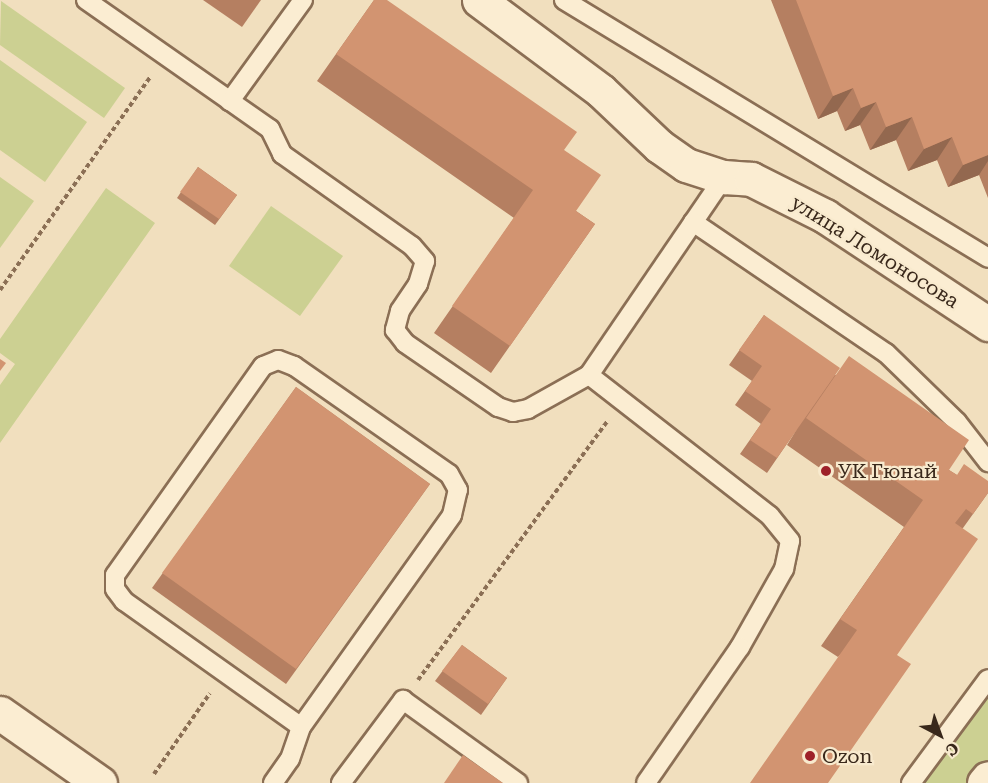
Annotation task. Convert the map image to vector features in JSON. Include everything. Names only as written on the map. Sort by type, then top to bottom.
[{"type":"street","name":"улица Ломоносова","points":[[493,4],[601,90],[659,146],[686,165],[724,177],[751,179],[825,216],[988,324]]},
{"type":"street","points":[[0,713],[100,783]]},
{"type":"street","points":[[984,783],[988,778]]},
{"type":"lane","points":[[86,0],[270,129],[282,154],[412,246],[425,261],[418,284],[395,330],[405,343],[498,407],[513,412],[528,409],[589,375],[724,177]]},
{"type":"lane","points":[[230,101],[303,0]]},
{"type":"lane","points":[[564,0],[988,258]]},
{"type":"lane","points":[[693,222],[886,353],[957,422],[988,462]]},
{"type":"lane","points":[[273,783],[290,759],[301,727],[452,514],[458,490],[439,468],[294,366],[278,360],[263,366],[115,575],[115,589],[124,601],[301,727]]},
{"type":"lane","points":[[589,375],[770,516],[790,541],[783,569],[740,647],[646,783]]},
{"type":"lane","points":[[911,783],[988,679]]},
{"type":"lane","points":[[341,783],[403,700],[518,783]]},
{"type":"path","points":[[0,290],[165,56]]},
{"type":"path","points":[[403,700],[621,402]]},
{"type":"path","points":[[154,774],[224,672]]},
{"type":"green space","points":[[1,1],[125,88],[104,118],[0,45]]},
{"type":"green space","points":[[0,60],[87,122],[45,182],[0,150]]},
{"type":"green space","points":[[0,177],[34,201],[0,248]]},
{"type":"green space","points":[[106,188],[155,223],[0,443],[0,385],[15,364],[0,353],[0,339]]},
{"type":"green space","points":[[271,206],[343,256],[300,316],[229,266]]},
{"type":"green space","points":[[988,679],[988,783],[911,783]]},
{"type":"building","points":[[374,0],[387,0],[577,132],[564,150],[601,175],[576,211],[595,224],[510,346],[452,306],[533,190],[336,54]]},
{"type":"building","points":[[796,0],[988,0],[988,155],[963,165],[952,137],[924,149],[912,117],[886,127],[876,102],[861,108],[853,88],[833,96]]},
{"type":"building","points":[[198,167],[237,195],[219,219],[180,192]]},
{"type":"building","points":[[764,315],[840,368],[777,458],[750,440],[771,409],[745,391],[762,366],[739,350]]},
{"type":"building","points":[[849,356],[969,440],[949,470],[957,475],[964,464],[988,481],[988,493],[973,514],[966,509],[955,523],[978,539],[897,655],[911,664],[828,783],[750,783],[857,630],[840,619],[923,500],[806,418]]},
{"type":"building","points":[[0,359],[6,363],[0,371]]},
{"type":"building","points":[[296,387],[430,484],[296,669],[162,573]]},
{"type":"building","points":[[462,645],[507,678],[488,704],[442,671]]},
{"type":"building","points":[[463,755],[503,783],[444,783]]},
{"type":"place","name":"УК Гюнай","points":[[826,471]]},
{"type":"place","name":"Ozon","points":[[810,756]]}]
